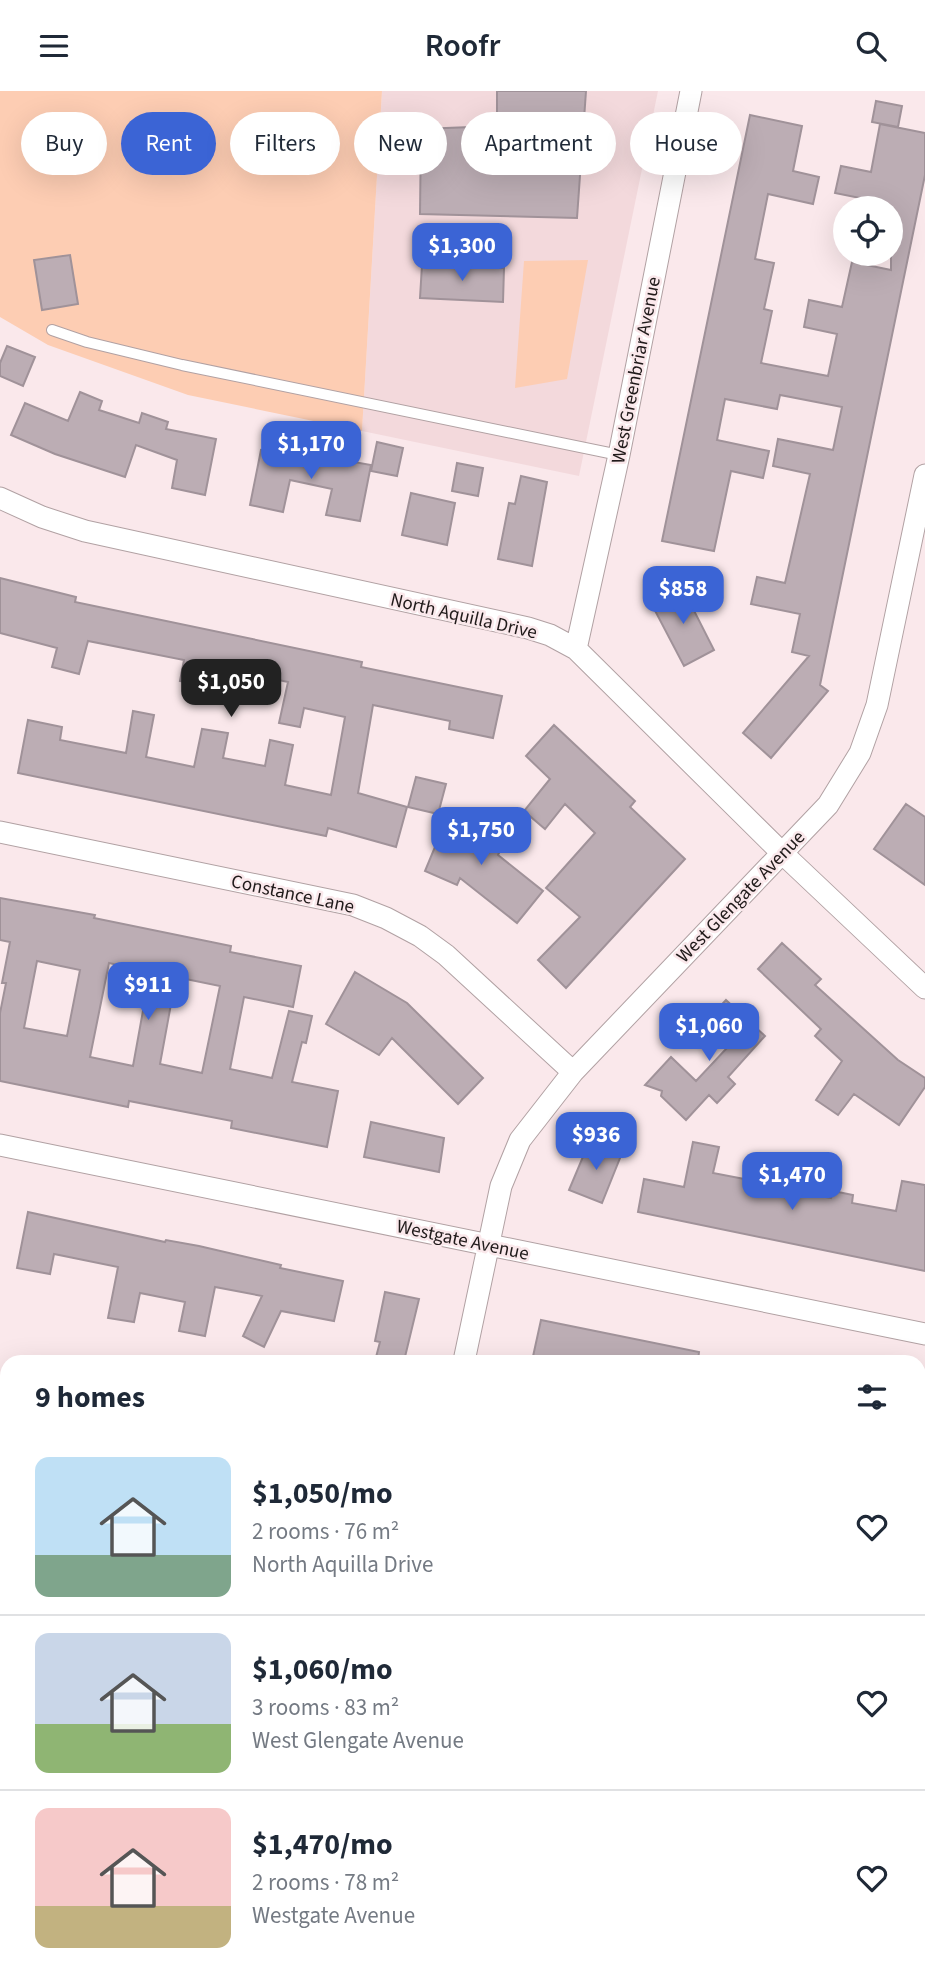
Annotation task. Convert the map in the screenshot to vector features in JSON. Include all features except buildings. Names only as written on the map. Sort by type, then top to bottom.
[{"type":"street","name":"West Greenbriar Avenue","points":[[576,649],[619,454],[691,91]]},
{"type":"street","name":"West Glengate Avenue","points":[[465,1355],[501,1186],[520,1140],[573,1072],[828,805],[860,753],[877,705],[925,475]]},
{"type":"street","name":"North Aquilla Drive","points":[[0,498],[42,517],[85,531],[550,635],[576,649],[781,852],[925,988]]},
{"type":"street","name":"Constance Lane","points":[[0,832],[353,905],[386,918],[420,936],[446,955],[573,1072]]},
{"type":"street","name":"Westgate Avenue","points":[[0,1145],[925,1334]]},
{"type":"lane","points":[[52,330],[88,342],[182,365],[619,454]]},
{"type":"shaded area","points":[[0,91],[382,91],[381,112],[354,112],[354,175],[377,175],[362,431],[188,395],[48,345],[0,317]]},
{"type":"shaded area","points":[[382,91],[658,91],[654,112],[630,112],[630,175],[641,175],[579,476],[362,431],[377,175],[447,175],[447,112],[381,112]]},
{"type":"shaded area","points":[[588,260],[567,379],[515,388],[524,261]]}]
